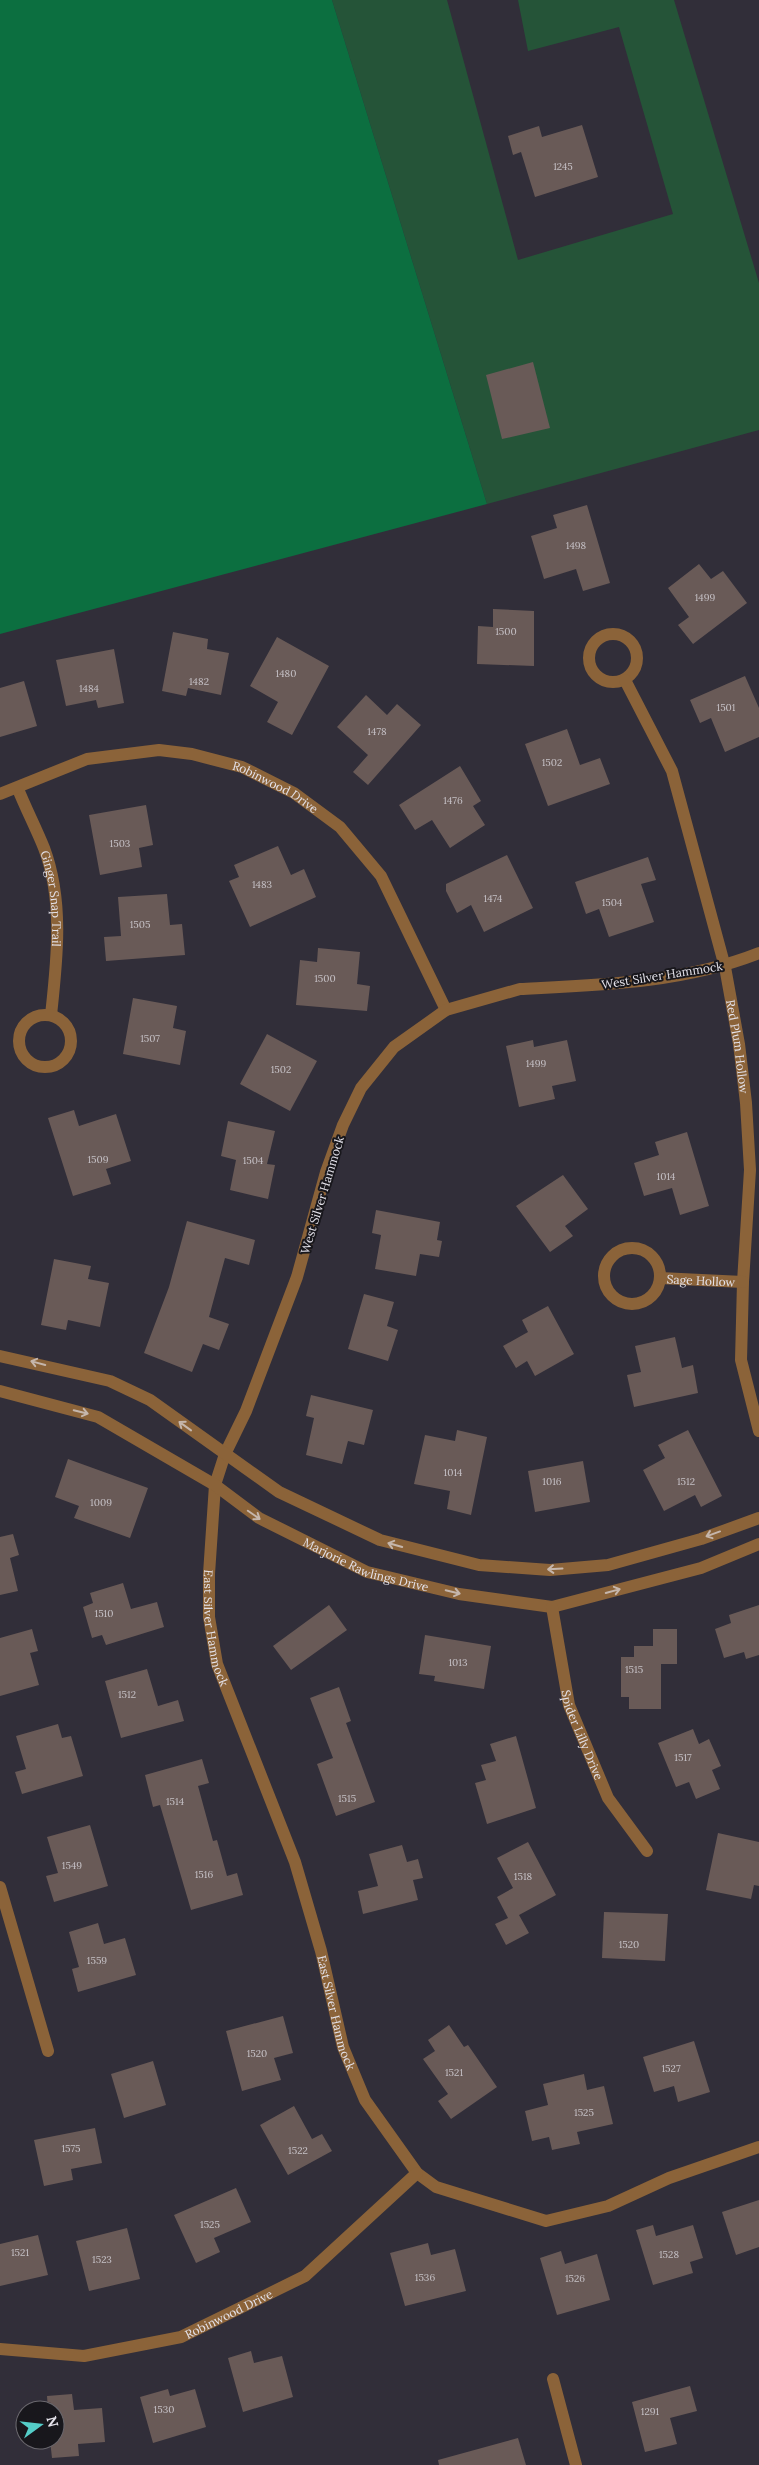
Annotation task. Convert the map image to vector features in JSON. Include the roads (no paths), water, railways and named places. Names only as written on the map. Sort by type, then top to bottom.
[{"type":"street","name":"Red Plum Hollow","points":[[625,680],[672,771],[725,967],[739,1044],[746,1103],[750,1170],[743,1282],[741,1360],[759,1431]]},
{"type":"street","name":"Robinwood Drive","points":[[0,794],[18,789],[87,759],[159,750],[192,754],[242,767],[294,792],[340,827],[381,876],[446,1010]]},
{"type":"street","name":"Ginger Snap Trail","points":[[18,789],[44,850],[55,896],[58,947],[51,1015]]},
{"type":"street","name":"West Silver Hammock","points":[[215,1486],[225,1454],[246,1411],[297,1276],[326,1172],[343,1124],[361,1088],[394,1047],[446,1010],[520,990],[620,984],[725,967],[759,953]]},
{"type":"street","points":[[42,1014],[51,1015],[65,1023],[71,1034],[72,1043],[64,1059],[53,1066],[41,1067],[32,1063],[24,1056],[19,1044],[20,1035],[25,1023],[31,1018],[42,1014]]},
{"type":"street","name":"Sage Hollow","points":[[634,1247],[646,1251],[657,1264],[660,1278],[653,1295],[646,1300],[630,1304],[621,1302],[610,1294],[604,1284],[603,1272],[612,1255],[620,1249],[634,1247]]},
{"type":"street","name":"Sage Hollow","points":[[660,1278],[743,1282]]},
{"type":"street","points":[[0,1356],[110,1381],[150,1400],[279,1492],[380,1540],[479,1565],[550,1570],[608,1565],[701,1539],[759,1518]]},
{"type":"street","name":"Marjorie Rawlings Drive","points":[[0,1391],[98,1417],[215,1486],[259,1518],[367,1572],[459,1594],[552,1607],[701,1568],[759,1544]]},
{"type":"street","name":"East Silver Hammock","points":[[215,1486],[209,1574],[209,1617],[217,1664],[295,1862],[321,1951],[343,2047],[365,2100],[417,2173],[436,2187],[546,2221],[608,2206],[669,2178],[759,2147]]},
{"type":"street","name":"Spider Lilly Drive","points":[[552,1607],[569,1705],[608,1798],[647,1851]]},
{"type":"street","points":[[0,1887],[48,2050]]},
{"type":"street","name":"Robinwood Drive","points":[[0,2349],[84,2356],[181,2337],[305,2276],[417,2173]]},
{"type":"street","points":[[553,2379],[576,2465]]}]
